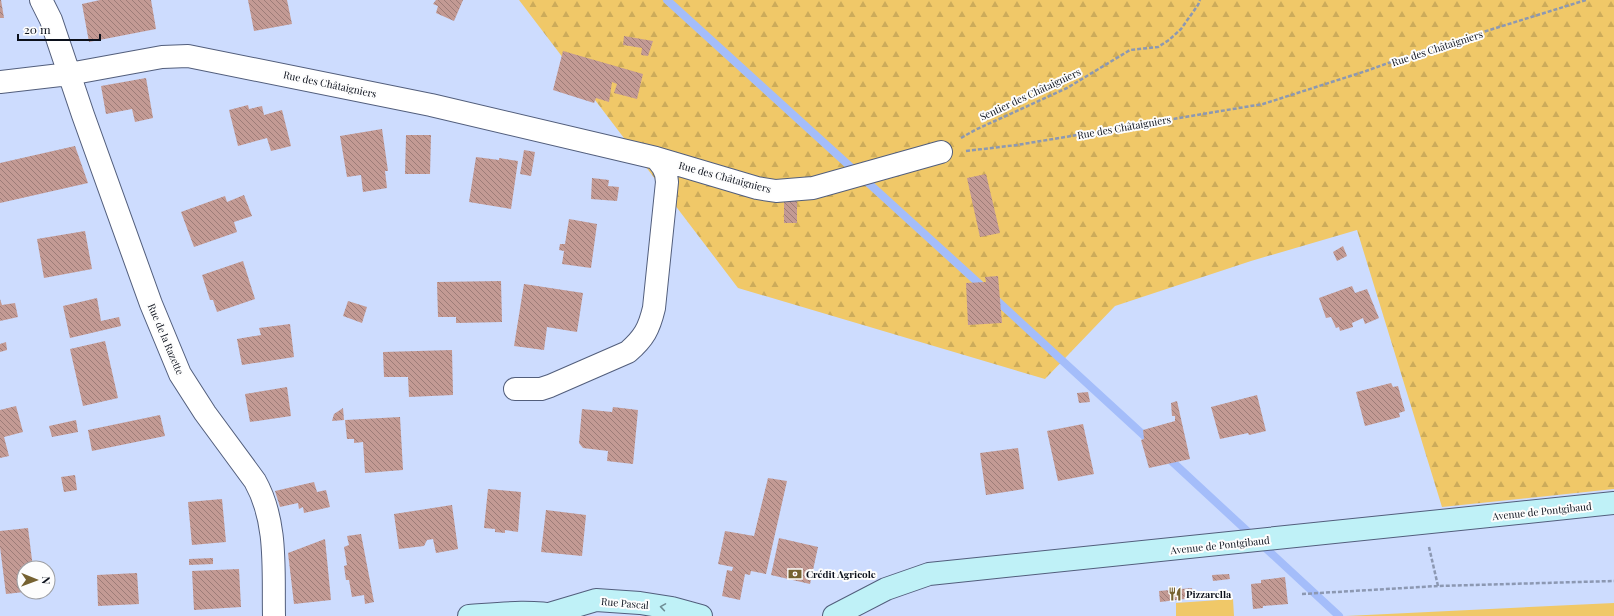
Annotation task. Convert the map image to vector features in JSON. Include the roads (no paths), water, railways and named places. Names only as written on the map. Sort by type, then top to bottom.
[{"type":"main road","name":"Avenue de Pontgibaud","points":[[834,616],[886,589],[929,574],[1614,504]]},
{"type":"main road","name":"Rue Pascal","points":[[469,616],[499,613],[554,615],[596,600],[640,603],[672,608],[701,616]]},
{"type":"street","name":"Rue de la Razette","points":[[41,0],[51,20],[151,304],[180,374],[205,413],[255,481],[260,491],[272,530],[274,616]]},
{"type":"street","name":"Rue des Châtaigniers","points":[[0,82],[69,74],[162,57],[188,56],[431,104],[656,158],[757,188],[776,191],[813,188],[941,152]]},
{"type":"street","name":"Rue des Châtaigniers","points":[[515,389],[541,389],[550,386],[628,352],[639,343],[646,334],[654,308],[666,194],[666,174],[656,158]]},
{"type":"waterway","points":[[667,0],[985,289]]},
{"type":"waterway","points":[[993,297],[1151,442]]},
{"type":"waterway","points":[[1165,455],[1339,616]]},
{"type":"place","name":"Crédit Agricole","points":[[795,574]]},
{"type":"place","name":"Pizzarella","points":[[1175,594]]}]
